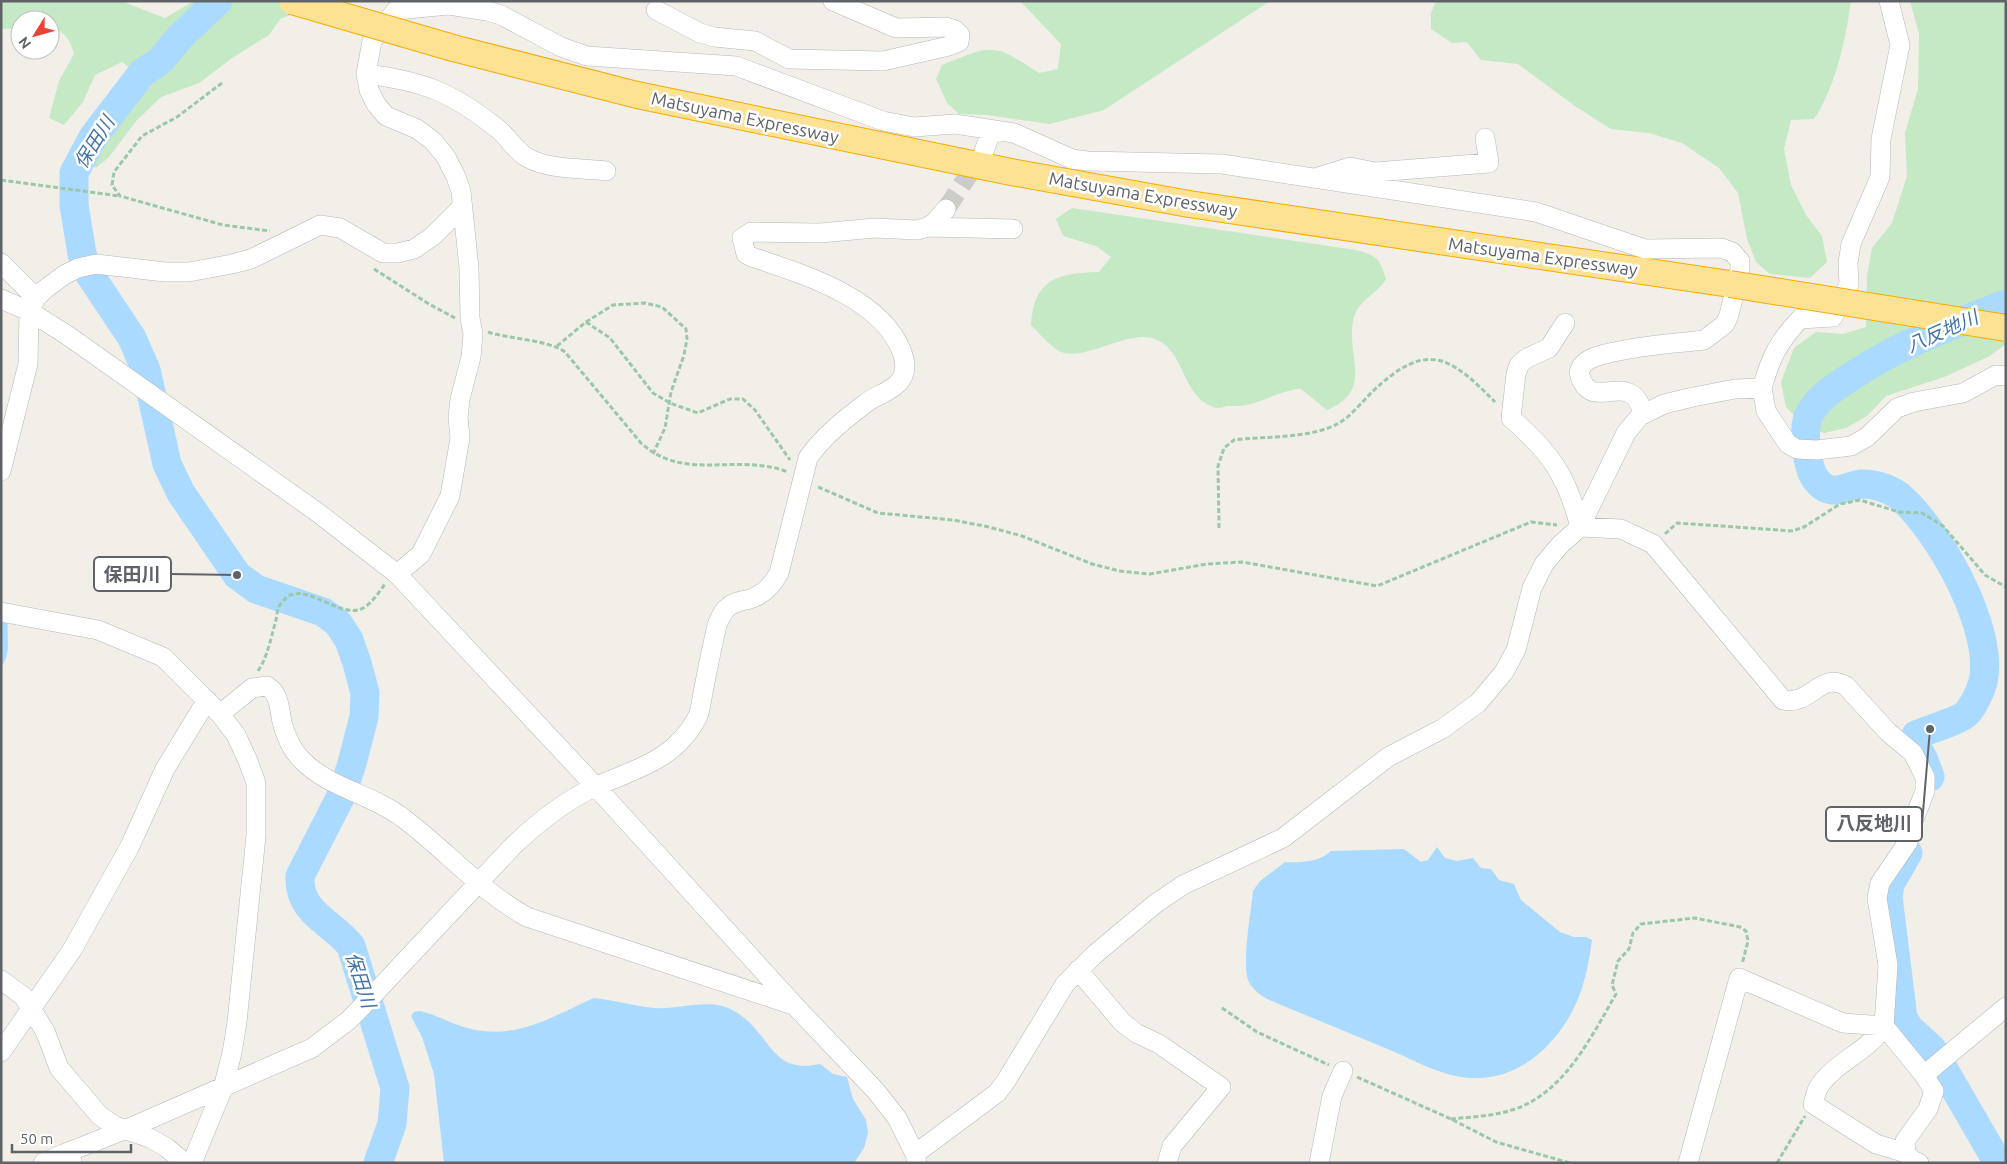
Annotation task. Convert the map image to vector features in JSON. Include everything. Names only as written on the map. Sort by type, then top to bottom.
[{"type":"highway","name":"Matsuyama Expressway","points":[[292,1],[453,48],[637,95],[1030,176],[1199,206],[1730,284],[2006,328]]},
{"type":"street","points":[[656,10],[700,33],[714,37],[755,40],[789,59],[883,61],[959,42],[960,35],[955,30],[946,27],[896,28],[833,1]]},
{"type":"street","points":[[1889,1],[1900,45],[1881,139],[1880,177],[1851,244],[1848,263],[1849,284],[1833,317],[1800,319],[1783,337],[1770,359],[1762,388],[1766,411],[1788,444],[1797,449],[1817,450],[1851,446],[1867,437],[1897,408],[1914,402],[1963,393],[2003,373]]},
{"type":"street","points":[[397,574],[421,554],[450,496],[460,438],[459,408],[473,334],[471,326],[469,268],[461,191],[446,157],[433,141],[417,130],[386,116],[376,104],[369,90],[366,74],[372,40],[390,14],[396,10],[449,5],[500,15],[562,47],[587,56],[736,66],[899,125],[955,124],[1014,133],[1072,159],[1222,164],[1536,212],[1645,249],[1710,247],[1732,252],[1740,261],[1740,270],[1729,316],[1725,324],[1716,333],[1704,340],[1620,350],[1589,358],[1578,370],[1585,387],[1593,392],[1624,391],[1631,393],[1639,401],[1644,414]]},
{"type":"street","points":[[736,66],[773,51]]},
{"type":"street","points":[[366,74],[397,78],[455,98],[503,133],[526,157],[539,163],[606,171]]},
{"type":"street","points":[[984,151],[992,130]]},
{"type":"street","points":[[1313,178],[1350,167],[1375,172],[1489,164],[1485,138]]},
{"type":"street","points":[[16,304],[78,268],[96,264],[147,270],[189,272],[251,260],[320,225],[340,228],[383,252],[398,254],[414,249],[433,236],[462,207]]},
{"type":"street","points":[[928,228],[941,217],[946,209]]},
{"type":"street","points":[[43,1163],[69,1158],[127,1129],[312,1048],[349,1020],[512,847],[546,817],[596,787],[645,766],[670,751],[685,738],[698,716],[717,625],[721,615],[727,608],[763,592],[773,583],[779,573],[808,458],[817,445],[866,402],[888,391],[899,382],[905,371],[906,361],[892,334],[871,310],[798,272],[746,254],[742,238],[751,232],[820,233],[875,228],[918,230],[928,228],[1013,229]]},
{"type":"street","points":[[1,263],[16,304],[28,364],[1,471]]},
{"type":"street","points":[[16,304],[67,335],[309,506],[397,574],[596,787],[794,1005],[875,1090],[897,1118],[916,1158],[997,1093],[1015,1067],[1056,996],[1078,970],[1156,904],[1183,885],[1283,838],[1388,757],[1442,728],[1478,703],[1504,672],[1516,650],[1532,588],[1544,564],[1560,545],[1580,527],[1626,433],[1644,414],[1664,404],[1693,397],[1735,389],[1762,388]]},
{"type":"street","points":[[1565,323],[1549,348],[1527,358],[1520,365],[1516,374],[1511,418],[1536,438],[1563,475],[1572,494],[1580,527]]},
{"type":"street","points":[[1580,527],[1621,529],[1652,544],[1783,700],[1792,702],[1801,700],[1828,681],[1837,681],[1846,686],[1888,732],[1913,753],[1921,766],[1925,777],[1925,791],[1912,824],[1908,842],[1880,883],[1877,898],[1888,965],[1884,1026],[1878,1035],[1842,1063],[1819,1086],[1813,1104],[1876,1144],[1912,1160]]},
{"type":"street","points":[[1,612],[98,630],[163,657],[213,707],[236,735],[256,783],[257,807],[237,1022],[232,1052],[222,1088],[192,1163]]},
{"type":"street","points":[[1,1052],[32,1011],[72,950],[130,846],[165,769],[213,707],[256,686],[267,686],[273,690],[279,702],[282,724],[290,744],[301,760],[346,787],[402,816],[477,884],[527,917],[794,1005]]},
{"type":"street","points":[[1078,970],[1122,1022],[1136,1033],[1159,1044],[1221,1087],[1172,1146],[1167,1163]]},
{"type":"street","points":[[1688,1163],[1739,978],[1843,1023],[1884,1026],[1924,1075],[1934,1091],[1933,1099],[1905,1141],[1912,1160]]},
{"type":"street","points":[[1,980],[23,996],[44,1031],[59,1068],[100,1116],[115,1126],[127,1129],[167,1148],[185,1163]]},
{"type":"street","points":[[1924,1075],[2006,1007]]},
{"type":"street","points":[[1319,1163],[1332,1096],[1343,1071]]},
{"type":"path","points":[[120,196],[112,185],[114,172],[138,140],[177,117],[222,83]]},
{"type":"path","points":[[1,180],[120,196],[224,225],[297,236]]},
{"type":"path","points":[[373,268],[429,304],[471,326],[503,337],[557,346],[565,352],[631,432],[653,454],[675,463],[712,465],[745,463],[773,466],[802,477],[817,487],[878,513],[953,520],[989,527],[1022,536],[1092,564],[1120,571],[1150,574],[1207,564],[1242,562],[1377,586],[1531,522],[1580,527]]},
{"type":"path","points":[[557,346],[586,322],[613,305],[645,303],[662,307],[686,329],[687,339],[665,428],[653,454]]},
{"type":"path","points":[[586,322],[610,338],[653,393],[670,403],[698,413],[730,399],[743,399],[755,410],[802,477]]},
{"type":"path","points":[[1219,528],[1218,466],[1224,448],[1234,440],[1323,430],[1340,422],[1382,382],[1405,367],[1422,359],[1443,360],[1468,374],[1511,418]]},
{"type":"path","points":[[1652,544],[1677,523],[1793,531],[1804,527],[1840,504],[1860,500],[1899,512],[1922,513],[1942,526],[1985,575],[2006,587]]},
{"type":"path","points":[[256,686],[256,673],[264,662],[280,605],[292,594],[298,592],[345,610],[361,609],[397,574]]},
{"type":"path","points":[[1451,1119],[1514,1110],[1538,1097],[1560,1079],[1580,1058],[1616,994],[1612,985],[1618,961],[1629,949],[1633,933],[1641,924],[1695,918],[1740,927],[1746,932],[1748,941],[1739,978]]},
{"type":"path","points":[[1222,1008],[1257,1032],[1451,1119],[1496,1142],[1570,1163]]},
{"type":"path","points":[[1777,1163],[1813,1104]]},
{"type":"green space","points":[[1,1],[121,1],[165,18],[194,1],[327,1],[280,19],[269,35],[232,58],[199,83],[161,97],[137,120],[109,157],[96,168],[83,160],[84,137],[120,96],[133,70],[122,62],[95,75],[83,102],[64,125],[49,118],[59,81],[74,54],[71,45],[60,32],[60,10],[10,10],[10,29],[1,29]]},
{"type":"green space","points":[[1020,1],[1270,1],[1104,110],[1050,124],[987,115],[959,114],[947,103],[936,79],[942,65],[972,53],[992,50],[1011,56],[1039,73],[1058,69],[1061,44]]},
{"type":"green space","points":[[1436,1],[1851,1],[1839,63],[1828,93],[1814,119],[1791,120],[1784,149],[1791,185],[1806,215],[1822,236],[1827,262],[1810,278],[1770,274],[1756,262],[1747,239],[1738,193],[1719,168],[1682,143],[1649,133],[1611,129],[1575,106],[1518,64],[1481,60],[1467,42],[1452,43],[1431,29],[1431,13]]},
{"type":"green space","points":[[1910,1],[2006,1],[2006,344],[1988,357],[1944,377],[1886,396],[1867,416],[1846,428],[1824,433],[1802,424],[1786,407],[1781,382],[1794,348],[1816,332],[1843,334],[1866,327],[1867,276],[1872,248],[1892,223],[1907,176],[1905,133],[1918,89],[1919,34]]},
{"type":"green space","points":[[1072,208],[1356,250],[1373,256],[1382,266],[1386,279],[1364,301],[1354,317],[1352,344],[1355,370],[1354,382],[1350,392],[1342,402],[1327,410],[1301,389],[1282,393],[1251,404],[1216,408],[1202,401],[1194,393],[1171,351],[1163,343],[1152,338],[1129,339],[1079,353],[1068,354],[1059,351],[1031,325],[1037,297],[1043,288],[1060,277],[1071,274],[1099,272],[1111,257],[1096,246],[1063,236],[1056,219]]},
{"type":"water","points":[[1,619],[8,621],[8,650],[1,667]]},
{"type":"water","points":[[1437,847],[1445,858],[1457,861],[1473,858],[1481,868],[1491,869],[1499,880],[1514,884],[1521,900],[1560,932],[1592,940],[1589,960],[1578,999],[1558,1034],[1529,1062],[1511,1071],[1492,1077],[1461,1077],[1430,1068],[1267,999],[1252,986],[1246,972],[1246,949],[1253,891],[1260,881],[1285,862],[1316,860],[1331,851],[1404,849],[1421,862],[1428,860]]},
{"type":"water","points":[[594,998],[654,1008],[706,1004],[726,1007],[736,1012],[748,1021],[781,1058],[803,1066],[820,1064],[833,1074],[847,1077],[853,1099],[866,1120],[868,1133],[864,1148],[854,1163],[444,1163],[434,1074],[422,1037],[411,1016],[414,1012],[427,1013],[471,1029],[488,1032],[504,1031],[519,1029],[549,1019]]},
{"type":"waterway","name":"保田川","points":[[218,1],[180,37],[160,61],[142,73],[93,137],[74,173],[74,205],[82,254],[90,275],[132,338],[146,370],[167,464],[181,493],[237,575],[256,589],[323,612],[338,623],[349,640],[357,663],[365,693],[364,717],[351,767],[340,798],[300,876],[304,899],[310,908],[351,946],[395,1088],[392,1124],[378,1163]]},
{"type":"waterway","name":"八反地川","points":[[1930,777],[1924,760],[1914,742],[1916,735],[1952,721],[1968,712],[1975,702],[1983,682],[1984,660],[1980,635],[1972,608],[1946,555],[1914,510],[1898,495],[1871,484],[1834,490],[1823,487],[1818,482],[1811,471],[1809,463],[1806,424],[1809,414],[1824,396],[1886,355],[1925,336],[2006,304]]},
{"type":"waterway","name":"八反地川","points":[[1908,853],[1890,884],[1888,897],[1903,1018],[1909,1028],[1932,1049],[1998,1163]]},
{"type":"tunnel","points":[[946,209],[981,156]]},
{"type":"place","name":"保田川","points":[[237,575]]},
{"type":"place","name":"八反地川","points":[[1930,729]]}]
